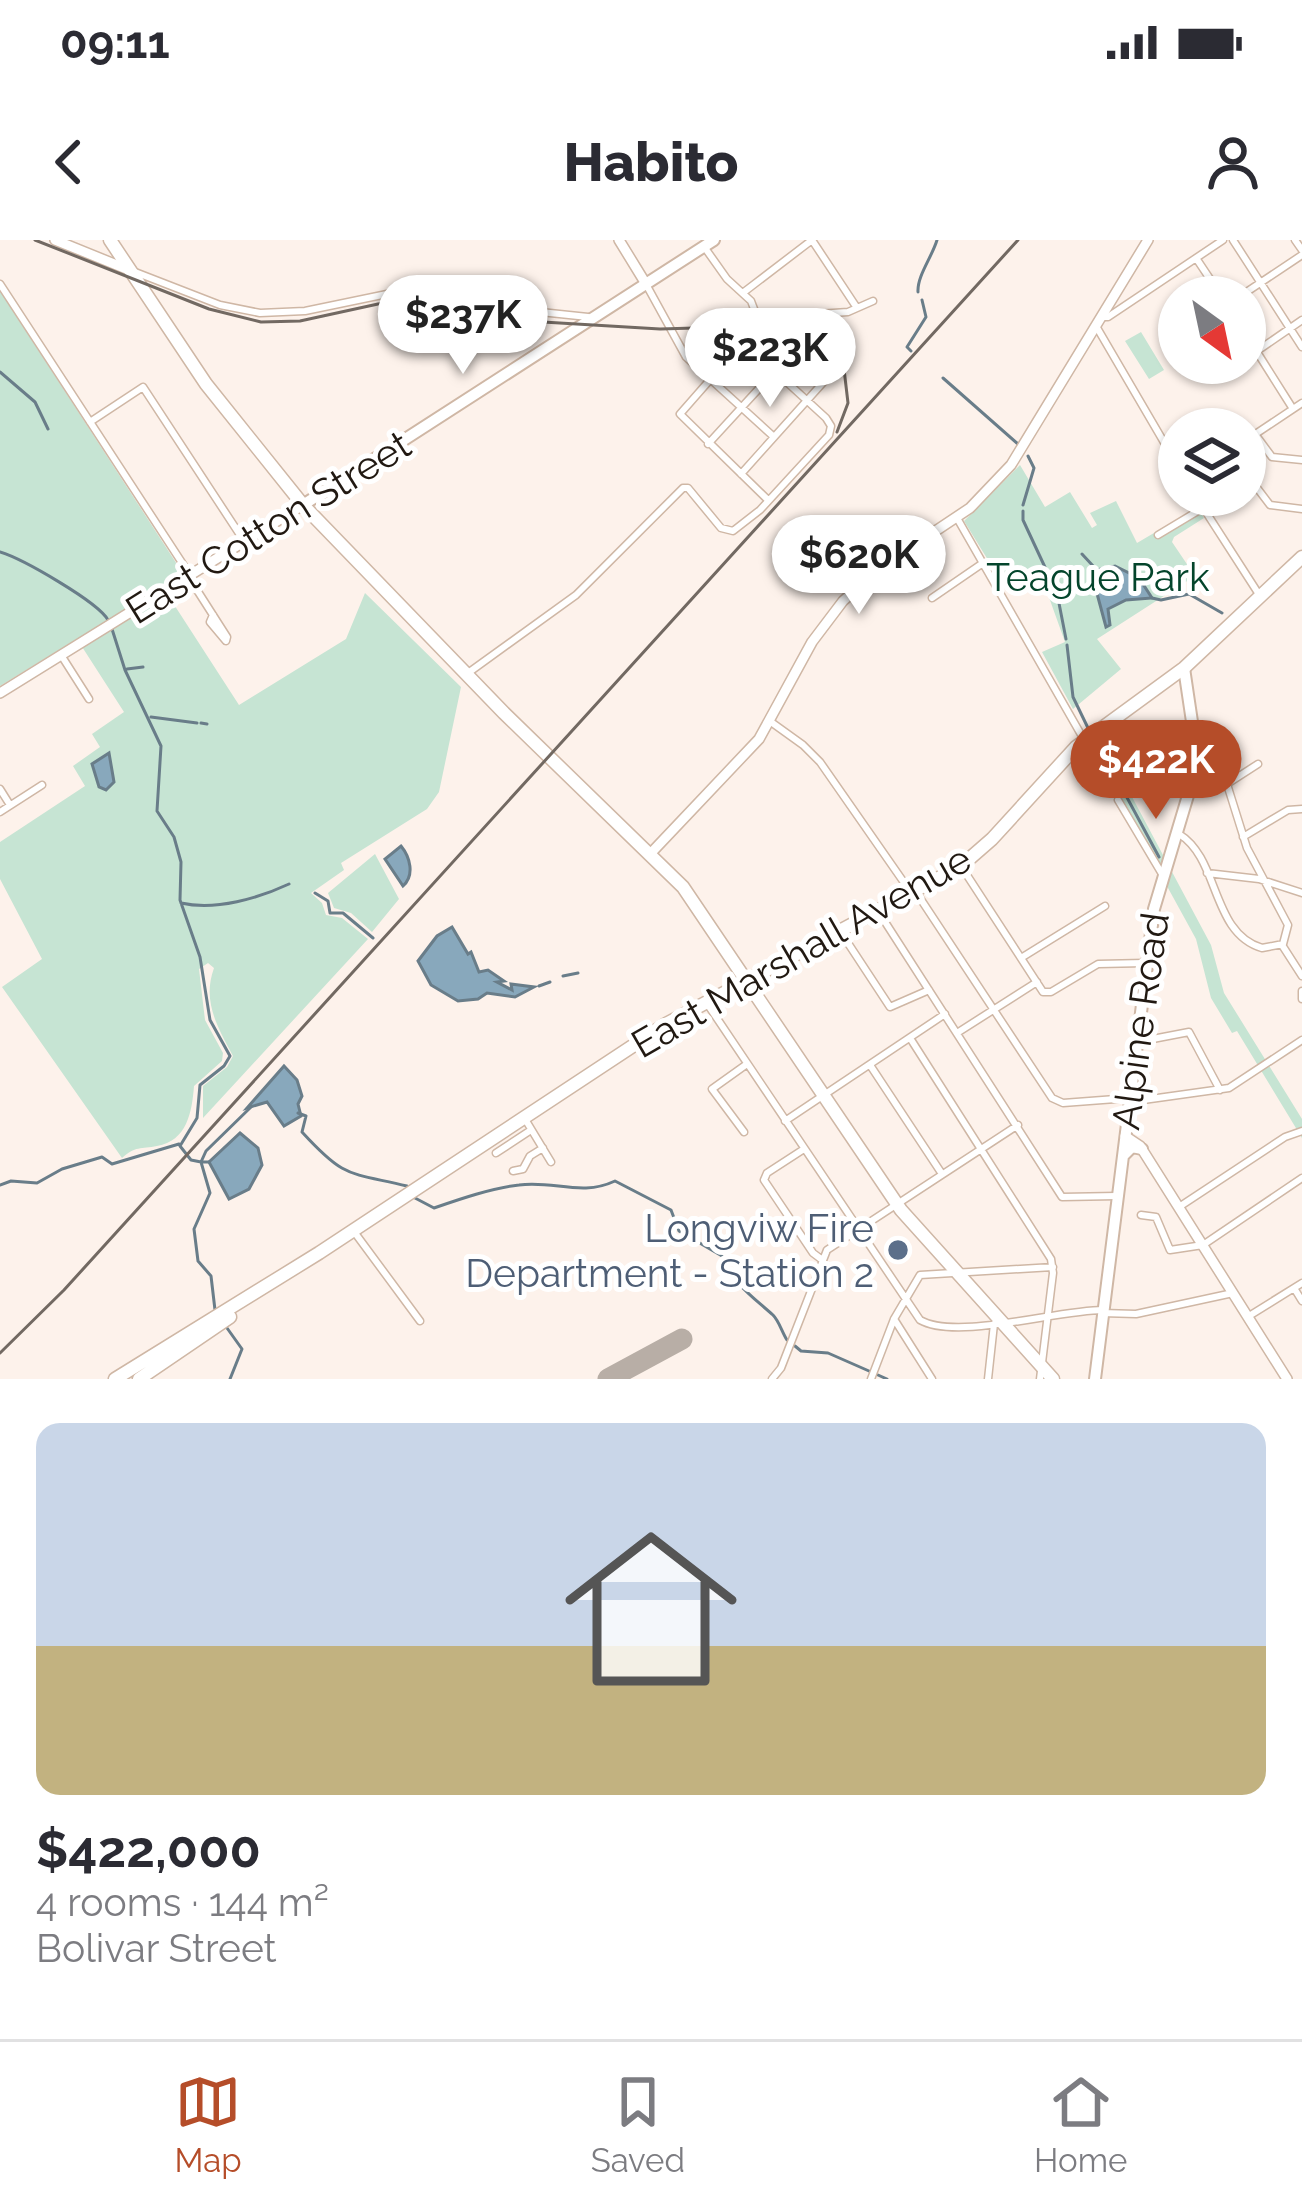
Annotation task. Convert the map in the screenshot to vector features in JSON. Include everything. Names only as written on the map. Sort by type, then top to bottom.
[{"type":"main road","points":[[110,240],[215,396],[303,505],[696,903],[896,1204],[1040,1372],[1053,1379]]},
{"type":"main road","name":"East Cotton Street","points":[[303,505],[709,243]]},
{"type":"main road","name":"East Marshall Avenue","points":[[115,1379],[139,1374],[353,1230],[528,1124],[706,1001],[962,866],[1084,740],[1184,668],[1300,562]]},
{"type":"main road","name":"Alpine Road","points":[[1095,1379],[1162,874],[1198,762],[1184,668]]},
{"type":"main road","points":[[1122,1157],[1132,1147],[1142,1149]]},
{"type":"street","points":[[55,240],[210,301],[251,312],[304,311],[416,288],[591,320]]},
{"type":"street","points":[[619,240],[683,353],[774,437]]},
{"type":"street","points":[[744,292],[812,240],[857,308]]},
{"type":"street","points":[[651,853],[740,762],[771,722],[806,652],[832,614],[867,579],[957,518],[1018,456],[1148,240]]},
{"type":"street","points":[[1097,320],[1107,318],[1223,240]]},
{"type":"street","points":[[1233,240],[1256,276]]},
{"type":"street","points":[[1266,279],[1302,252],[1295,240]]},
{"type":"street","points":[[709,243],[725,276],[744,292],[759,322],[798,336],[836,364],[740,474]]},
{"type":"street","points":[[1196,258],[1208,276]]},
{"type":"street","points":[[0,284],[213,615]]},
{"type":"street","points":[[1266,291],[1302,347]]},
{"type":"street","points":[[768,501],[680,413],[759,322],[857,308],[873,301]]},
{"type":"street","points":[[1097,320],[1158,430]]},
{"type":"street","points":[[1266,345],[1302,320]]},
{"type":"street","points":[[468,673],[580,591],[683,488],[728,532],[768,501],[828,437],[831,428],[807,401],[742,341]]},
{"type":"street","points":[[708,444],[775,371],[814,345]]},
{"type":"street","points":[[1266,366],[1293,409]]},
{"type":"street","points":[[90,422],[143,388],[244,541]]},
{"type":"street","points":[[1266,427],[1302,403]]},
{"type":"street","points":[[1266,449],[1272,457],[1302,460]]},
{"type":"street","points":[[1266,501],[1302,509]]},
{"type":"street","name":"East Cotton Street","points":[[0,693],[303,505]]},
{"type":"street","points":[[1158,535],[1190,516]]},
{"type":"street","points":[[1208,516],[1261,596]]},
{"type":"street","points":[[957,518],[1084,740]]},
{"type":"street","points":[[900,532],[910,548]]},
{"type":"street","points":[[932,598],[983,563]]},
{"type":"street","points":[[61,655],[89,699]]},
{"type":"street","points":[[771,722],[815,756],[1054,1100],[1130,1100],[1220,1090],[1302,1040]]},
{"type":"street","points":[[1198,762],[1227,784],[1243,837],[1288,927],[1282,945]]},
{"type":"street","points":[[1227,784],[1258,764]]},
{"type":"street","points":[[0,812],[42,785]]},
{"type":"street","points":[[0,789],[10,805]]},
{"type":"street","points":[[1118,800],[1162,874]]},
{"type":"street","points":[[1243,837],[1292,809],[1302,809]]},
{"type":"street","points":[[1176,832],[1194,845],[1244,939],[1262,948],[1282,945]]},
{"type":"street","points":[[962,866],[1036,982],[1048,993],[1098,964],[1147,964]]},
{"type":"street","points":[[1207,873],[1266,881],[1302,893]]},
{"type":"street","points":[[1022,958],[1105,906]]},
{"type":"street","points":[[878,911],[1063,1198],[1117,1196]]},
{"type":"street","points":[[840,931],[892,1008],[929,990]]},
{"type":"street","points":[[1282,945],[1302,976]]},
{"type":"street","points":[[957,1033],[1036,982]]},
{"type":"street","points":[[706,1001],[905,1301],[928,1325],[998,1323],[1071,1310],[1140,1313],[1233,1293]]},
{"type":"street","points":[[785,1121],[945,1014]]},
{"type":"street","points":[[1137,1042],[1189,1031],[1220,1090]]},
{"type":"street","points":[[910,1038],[1048,1253],[1053,1267],[1040,1372]]},
{"type":"street","points":[[744,1132],[712,1088],[747,1064]]},
{"type":"street","points":[[870,1065],[942,1174]]},
{"type":"street","points":[[496,1153],[528,1124],[551,1162]]},
{"type":"street","points":[[772,1379],[781,1368],[827,1250],[1018,1126]]},
{"type":"street","points":[[1179,1208],[1285,1137],[1302,1132]]},
{"type":"street","points":[[1125,1136],[1142,1149],[1287,1379]]},
{"type":"street","points":[[513,1171],[523,1169],[530,1156],[543,1148]]},
{"type":"street","points":[[804,1149],[764,1179],[812,1253],[821,1259]]},
{"type":"street","points":[[1142,1215],[1156,1217],[1170,1250],[1202,1245],[1302,1178]]},
{"type":"street","points":[[353,1230],[420,1321]]},
{"type":"street","points":[[871,1379],[893,1319],[920,1275],[1053,1267]]},
{"type":"street","points":[[1248,1317],[1298,1285],[1302,1300]]},
{"type":"street","points":[[893,1319],[932,1379]]},
{"type":"street","points":[[988,1379],[998,1323]]},
{"type":"green space","points":[[0,291],[182,572],[162,586],[239,705],[346,639],[365,593],[461,687],[439,792],[427,809],[341,863],[344,870],[311,893],[326,915],[342,918],[368,939],[203,1118],[203,1086],[233,1056],[211,1002],[214,968],[208,963],[199,969],[205,1020],[223,1053],[222,1061],[194,1086],[189,1115],[175,1138],[122,1158],[2,987],[42,959],[0,879],[0,842],[85,786],[73,766],[100,747],[92,734],[124,712],[77,639],[0,686]]},
{"type":"green space","points":[[1141,332],[1158,360],[1158,374],[1149,379],[1125,341]]},
{"type":"green space","name":"Teague Park","points":[[1020,465],[1045,507],[1070,492],[1092,528],[1097,525],[1090,513],[1116,501],[1137,543],[1183,516],[1204,518],[1172,542],[1195,576],[1097,639],[1121,669],[1073,709],[1042,652],[1065,642],[1046,589],[1036,594],[1025,575],[1004,586],[964,521]]},
{"type":"green space","points":[[1099,735],[1211,945],[1224,993],[1302,1119],[1302,1138],[1237,1031],[1232,1033],[1211,998],[1196,939],[1089,744]]},
{"type":"green space","points":[[375,854],[399,899],[372,932],[351,913],[334,908],[328,893]]},
{"type":"water","points":[[1115,566],[1139,578],[1152,598],[1126,600],[1108,609],[1110,625],[1106,627],[1092,575]]},
{"type":"water","points":[[109,753],[114,782],[106,790],[99,787],[92,764]]},
{"type":"water","points":[[401,846],[410,866],[403,886],[385,859]]},
{"type":"water","points":[[452,927],[479,972],[488,970],[512,990],[511,984],[534,987],[515,997],[487,993],[458,1001],[431,985],[418,961],[437,936]]},
{"type":"water","points":[[284,1066],[297,1080],[302,1096],[301,1116],[284,1126],[267,1102],[247,1108]]},
{"type":"water","points":[[240,1133],[258,1148],[262,1165],[249,1189],[229,1199],[209,1162]]},
{"type":"waterway","points":[[918,292],[937,240]]},
{"type":"waterway","points":[[911,351],[907,347],[926,317],[922,300]]},
{"type":"waterway","points":[[0,372],[35,402],[48,429]]},
{"type":"waterway","points":[[943,378],[1018,444]]},
{"type":"waterway","points":[[1023,505],[1034,468],[1028,456]]},
{"type":"waterway","points":[[1023,511],[1057,593],[1066,639]]},
{"type":"waterway","points":[[0,552],[59,582],[108,620]]},
{"type":"waterway","points":[[1082,554],[1094,567]]},
{"type":"waterway","points":[[1152,598],[1189,594],[1222,613]]},
{"type":"waterway","points":[[112,629],[125,670],[161,746],[157,811],[174,837],[181,862],[180,900],[200,957],[210,1020],[230,1056],[200,1085],[197,1118],[180,1146],[191,1160],[201,1162],[206,1151],[251,1107]]},
{"type":"waterway","points":[[1067,645],[1073,697],[1088,728]]},
{"type":"waterway","points":[[127,669],[143,667]]},
{"type":"waterway","points":[[151,717],[197,723]]},
{"type":"waterway","points":[[201,723],[207,724]]},
{"type":"waterway","points":[[1096,740],[1159,857]]},
{"type":"waterway","points":[[181,903],[237,902],[289,884]]},
{"type":"waterway","points":[[315,893],[328,901],[330,913],[343,913],[373,938]]},
{"type":"waterway","points":[[563,976],[578,973]]},
{"type":"waterway","points":[[539,986],[550,982]]},
{"type":"waterway","points":[[298,1113],[306,1116],[302,1132],[339,1166],[407,1186]]},
{"type":"waterway","points":[[0,1185],[37,1183],[62,1169],[102,1157],[112,1164],[179,1144]]},
{"type":"waterway","points":[[209,1162],[201,1162],[210,1193],[194,1229],[198,1261],[211,1276],[215,1310]]},
{"type":"waterway","points":[[415,1198],[434,1208],[509,1186],[591,1188],[615,1181],[671,1210],[679,1231],[722,1256],[737,1282],[775,1317],[787,1340]]},
{"type":"waterway","points":[[227,1328],[242,1349],[230,1379]]},
{"type":"waterway","points":[[795,1346],[801,1351],[828,1353],[869,1371]]},
{"type":"waterway","points":[[878,1375],[887,1379]]},
{"type":"runway","points":[[608,1379],[682,1339]]},
{"type":"railway","points":[[35,240],[209,309],[261,322],[300,321],[417,300],[543,322],[660,329],[796,325],[825,341],[844,369],[848,403],[837,432]]},
{"type":"railway","points":[[0,1353],[64,1290],[1018,240]]},
{"type":"place","name":"Longviw Fire Department - Station 2","points":[[898,1250]]}]
